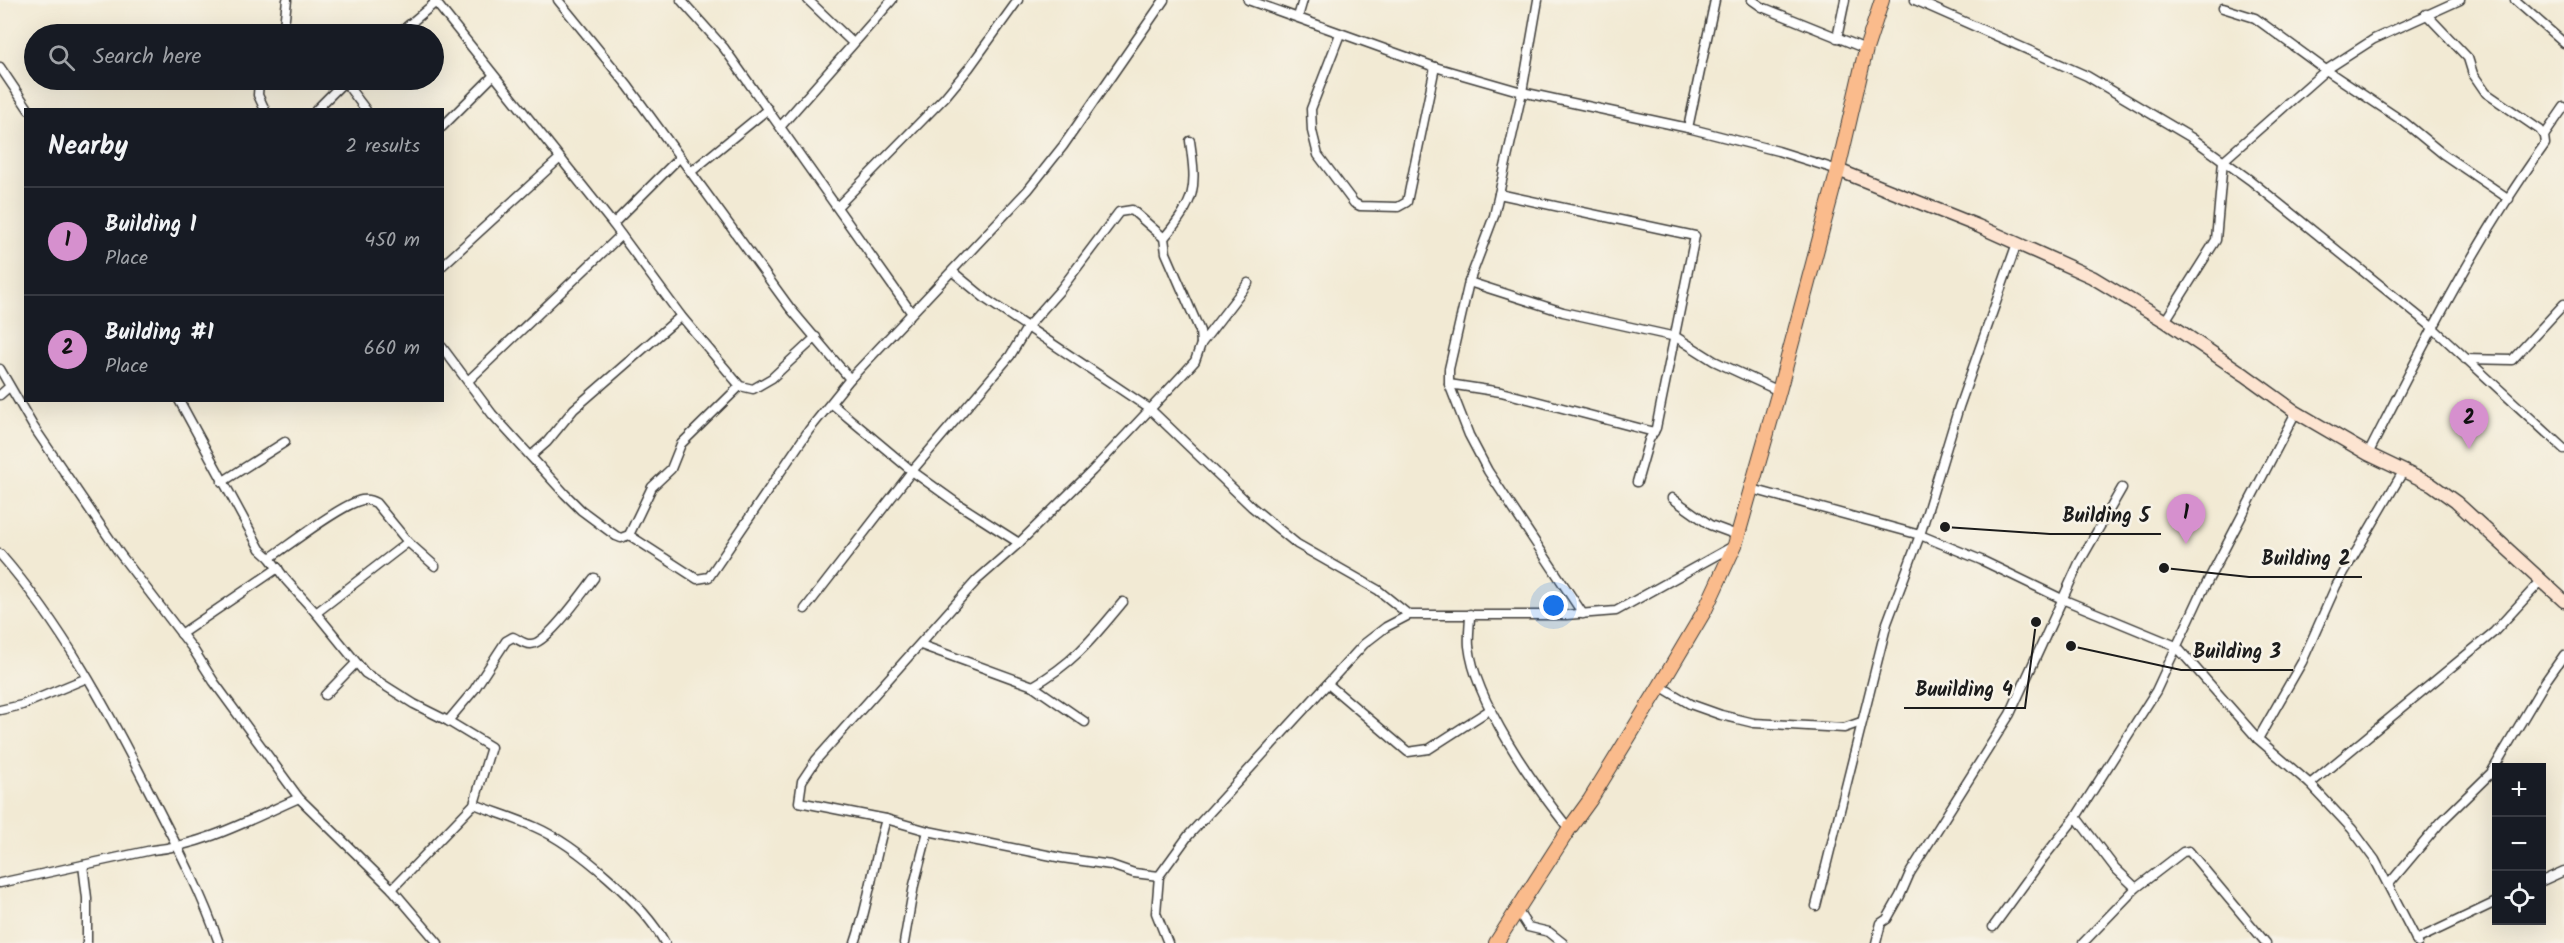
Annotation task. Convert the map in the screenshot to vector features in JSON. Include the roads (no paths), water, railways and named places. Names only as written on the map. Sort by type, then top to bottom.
[{"type":"main road","points":[[1496,943],[1590,800],[1660,686],[1705,610],[1736,540],[1752,489],[1838,170],[1866,49],[1882,0]]},
{"type":"street","points":[[284,24],[287,0]]},
{"type":"street","points":[[558,0],[628,86],[790,308],[850,379]]},
{"type":"street","points":[[681,0],[724,48],[911,312]]},
{"type":"street","points":[[808,0],[853,43]]},
{"type":"street","points":[[781,126],[892,0]]},
{"type":"street","points":[[838,206],[945,97],[1018,0]]},
{"type":"street","points":[[629,535],[697,579],[710,578],[792,455],[850,379],[1028,190],[1063,146],[1164,0]]},
{"type":"street","points":[[1248,0],[1436,67],[1522,92],[1688,128],[1778,151],[1838,170],[2017,243],[2092,277],[2165,321],[2246,375],[2296,412],[2368,454],[2404,470],[2456,502],[2564,601]]},
{"type":"street","points":[[1298,17],[1303,0]]},
{"type":"street","points":[[1538,0],[1522,92],[1494,216],[1469,282],[1449,369],[1449,384],[1469,435],[1488,471],[1583,614]]},
{"type":"street","points":[[1688,128],[1715,0]]},
{"type":"street","points":[[1752,0],[1770,10],[1866,49]]},
{"type":"street","points":[[1770,10],[1773,0]]},
{"type":"street","points":[[1837,38],[1845,0]]},
{"type":"street","points":[[1916,0],[2087,76],[2192,138],[2432,327],[2564,449]]},
{"type":"street","points":[[2165,321],[2216,240],[2223,161],[2326,70],[2374,39],[2460,0]]},
{"type":"street","points":[[2515,0],[2564,43]]},
{"type":"street","points":[[409,24],[435,1],[613,224],[681,316],[740,386],[753,389],[772,378],[816,338]]},
{"type":"street","points":[[2223,8],[2255,18],[2326,70],[2404,122],[2442,154],[2509,199]]},
{"type":"street","points":[[2368,454],[2432,327],[2498,214],[2545,144],[2540,130],[2486,93],[2473,74],[2468,58],[2426,14]]},
{"type":"street","points":[[1340,34],[1311,108],[1311,124],[1318,155],[1351,200],[1360,206],[1398,207],[1407,202],[1436,67]]},
{"type":"street","points":[[0,67],[28,108]]},
{"type":"street","points":[[444,125],[493,76]]},
{"type":"street","points":[[258,90],[258,95],[265,108]]},
{"type":"street","points":[[318,108],[335,90]]},
{"type":"street","points":[[352,90],[365,108]]},
{"type":"street","points":[[2544,136],[2564,107]]},
{"type":"street","points":[[692,171],[768,109]]},
{"type":"street","points":[[1164,238],[1183,215],[1194,190],[1190,141]]},
{"type":"street","points":[[613,224],[680,156]]},
{"type":"street","points":[[444,264],[559,159]]},
{"type":"street","points":[[1499,194],[1695,236],[1676,337],[1654,432],[1649,440],[1636,482]]},
{"type":"street","points":[[805,609],[912,471],[1010,356],[1028,326],[1061,290],[1119,212],[1132,210],[1164,238],[1166,253],[1200,331],[1201,344]]},
{"type":"street","points":[[469,380],[621,235]]},
{"type":"street","points":[[1816,906],[1856,738],[1887,623],[1920,536],[1959,407],[2017,243]]},
{"type":"street","points":[[953,272],[987,300],[1150,409],[1252,507],[1298,544],[1378,590],[1409,615]]},
{"type":"street","points":[[1469,282],[1563,312],[1676,337],[1714,361],[1779,391]]},
{"type":"street","points":[[1158,876],[928,831],[886,819],[800,802],[802,781],[816,760],[977,580],[1019,543],[1195,361],[1201,344],[1248,283]]},
{"type":"street","points":[[2465,359],[2512,360],[2564,304]]},
{"type":"street","points":[[531,456],[547,442],[574,409],[681,316]]},
{"type":"street","points":[[444,349],[492,414],[581,510],[621,538],[629,535],[652,487],[671,469],[681,444],[740,386]]},
{"type":"street","points":[[0,369],[9,387],[120,554],[181,634],[299,798],[392,889],[438,943]]},
{"type":"street","points":[[1449,384],[1500,392],[1654,432]]},
{"type":"street","points":[[0,394],[9,387]]},
{"type":"street","points":[[180,402],[260,549],[270,558],[356,663],[373,679],[383,682],[414,704],[491,747],[474,804],[392,889]]},
{"type":"street","points":[[832,404],[912,471],[1019,543]]},
{"type":"street","points":[[1994,927],[2044,857],[2076,818],[2156,691],[2176,646],[2296,412]]},
{"type":"street","points":[[222,482],[285,442]]},
{"type":"street","points":[[2258,739],[2302,662],[2336,586],[2404,470]]},
{"type":"street","points":[[1876,943],[1884,921],[1910,873],[2010,714],[2079,563],[2122,488]]},
{"type":"street","points":[[1752,489],[1920,536],[1981,560],[2062,599],[2176,646],[2258,739],[2310,784],[2352,829],[2389,884],[2417,942],[2492,904]]},
{"type":"street","points":[[1168,943],[1156,913],[1158,876],[1188,836],[1364,644],[1386,627],[1409,615],[1583,614],[1616,611],[1736,540],[1672,498]]},
{"type":"street","points":[[270,558],[360,500],[369,500],[376,502],[408,542],[435,566]]},
{"type":"street","points":[[316,613],[408,542]]},
{"type":"street","points":[[0,554],[40,606],[118,730],[177,847],[209,915],[219,943]]},
{"type":"street","points":[[181,634],[278,568]]},
{"type":"street","points":[[448,721],[474,690],[506,640],[513,637],[528,644],[536,643],[558,624],[594,578]]},
{"type":"street","points":[[2310,784],[2494,632],[2541,581]]},
{"type":"street","points":[[1033,686],[1052,675],[1081,652],[1123,602]]},
{"type":"street","points":[[1470,614],[1469,646],[1473,664],[1491,709],[1534,784],[1569,829]]},
{"type":"street","points":[[921,645],[1033,686],[1086,722]]},
{"type":"street","points":[[2389,884],[2441,822],[2491,773],[2545,682],[2564,655]]},
{"type":"street","points":[[325,695],[356,663]]},
{"type":"street","points":[[0,711],[21,705],[87,678]]},
{"type":"street","points":[[1328,684],[1408,752],[1429,749],[1491,709]]},
{"type":"street","points":[[1660,686],[1690,704],[1754,723],[1844,728],[1861,722]]},
{"type":"street","points":[[1844,728],[1856,738]]},
{"type":"street","points":[[0,883],[152,850],[177,847],[210,838],[299,798]]},
{"type":"street","points":[[474,804],[536,827],[574,850],[636,906],[665,943]]},
{"type":"street","points":[[2076,818],[2115,868],[2136,888]]},
{"type":"street","points":[[855,943],[865,914],[886,819]]},
{"type":"street","points":[[904,943],[928,831]]},
{"type":"street","points":[[2083,943],[2136,888],[2183,852],[2189,851],[2266,943]]},
{"type":"street","points":[[83,865],[87,897],[87,943]]},
{"type":"street","points":[[2546,879],[2564,871]]},
{"type":"street","points":[[1515,914],[1521,916],[1528,927],[1549,932],[1563,943]]},
{"type":"place","name":"Building #1","points":[[2469,449]]},
{"type":"place","name":"Building 5","points":[[1945,527]]},
{"type":"place","name":"Building 1","points":[[2186,544]]},
{"type":"place","name":"Building 2","points":[[2164,568]]},
{"type":"place","name":"Buuilding 4","points":[[2036,622]]},
{"type":"place","name":"Building 3","points":[[2071,646]]}]
